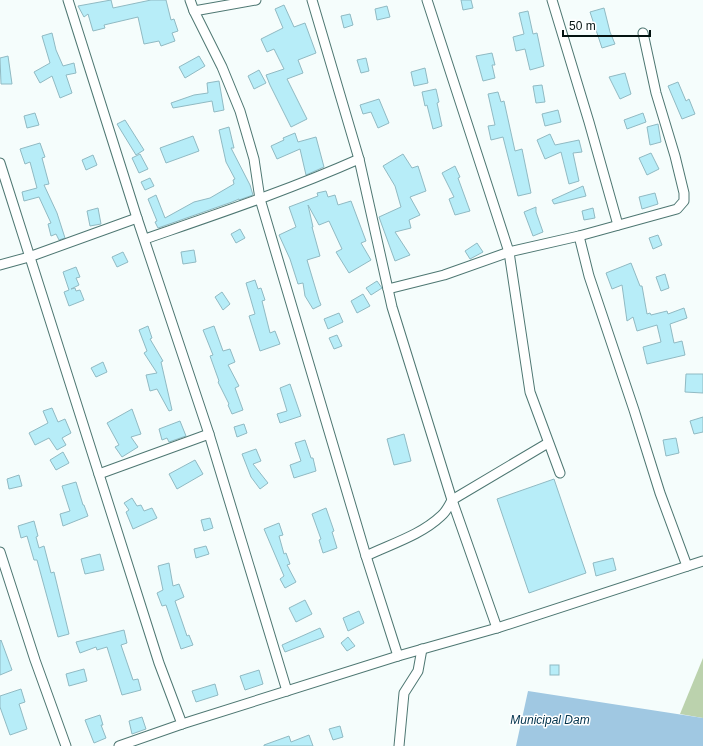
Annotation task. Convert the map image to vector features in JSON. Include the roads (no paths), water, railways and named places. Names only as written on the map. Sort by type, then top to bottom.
[{"type":"street","points":[[68,0],[137,218],[209,434],[287,691]]},
{"type":"street","points":[[190,0],[222,67],[240,111],[254,159],[260,199],[366,556],[398,656]]},
{"type":"street","points":[[194,11],[256,0]]},
{"type":"street","points":[[312,0],[359,159],[392,307],[452,500],[497,628]]},
{"type":"street","points":[[427,0],[509,252],[530,392],[560,473]]},
{"type":"street","points":[[552,0],[618,225]]},
{"type":"street","points":[[388,289],[444,275],[509,252],[579,236],[677,209],[681,206],[684,201],[684,193],[675,156],[656,93],[643,33]]},
{"type":"street","points":[[145,239],[260,199],[359,159]]},
{"type":"street","points":[[0,163],[159,663],[182,724]]},
{"type":"street","points":[[0,265],[29,257],[137,218]]},
{"type":"street","points":[[579,236],[589,276],[660,493],[687,566]]},
{"type":"street","points":[[99,474],[209,434]]},
{"type":"street","points":[[366,556],[420,531],[441,516],[452,500],[548,443]]},
{"type":"street","points":[[0,552],[35,660],[66,746]]},
{"type":"street","points":[[118,746],[182,724],[398,656],[497,628],[703,561]]},
{"type":"street","points":[[399,746],[404,693],[418,671],[422,649]]},
{"type":"water","name":"Municipal Dam","points":[[528,691],[703,718],[703,746],[516,746]]}]
